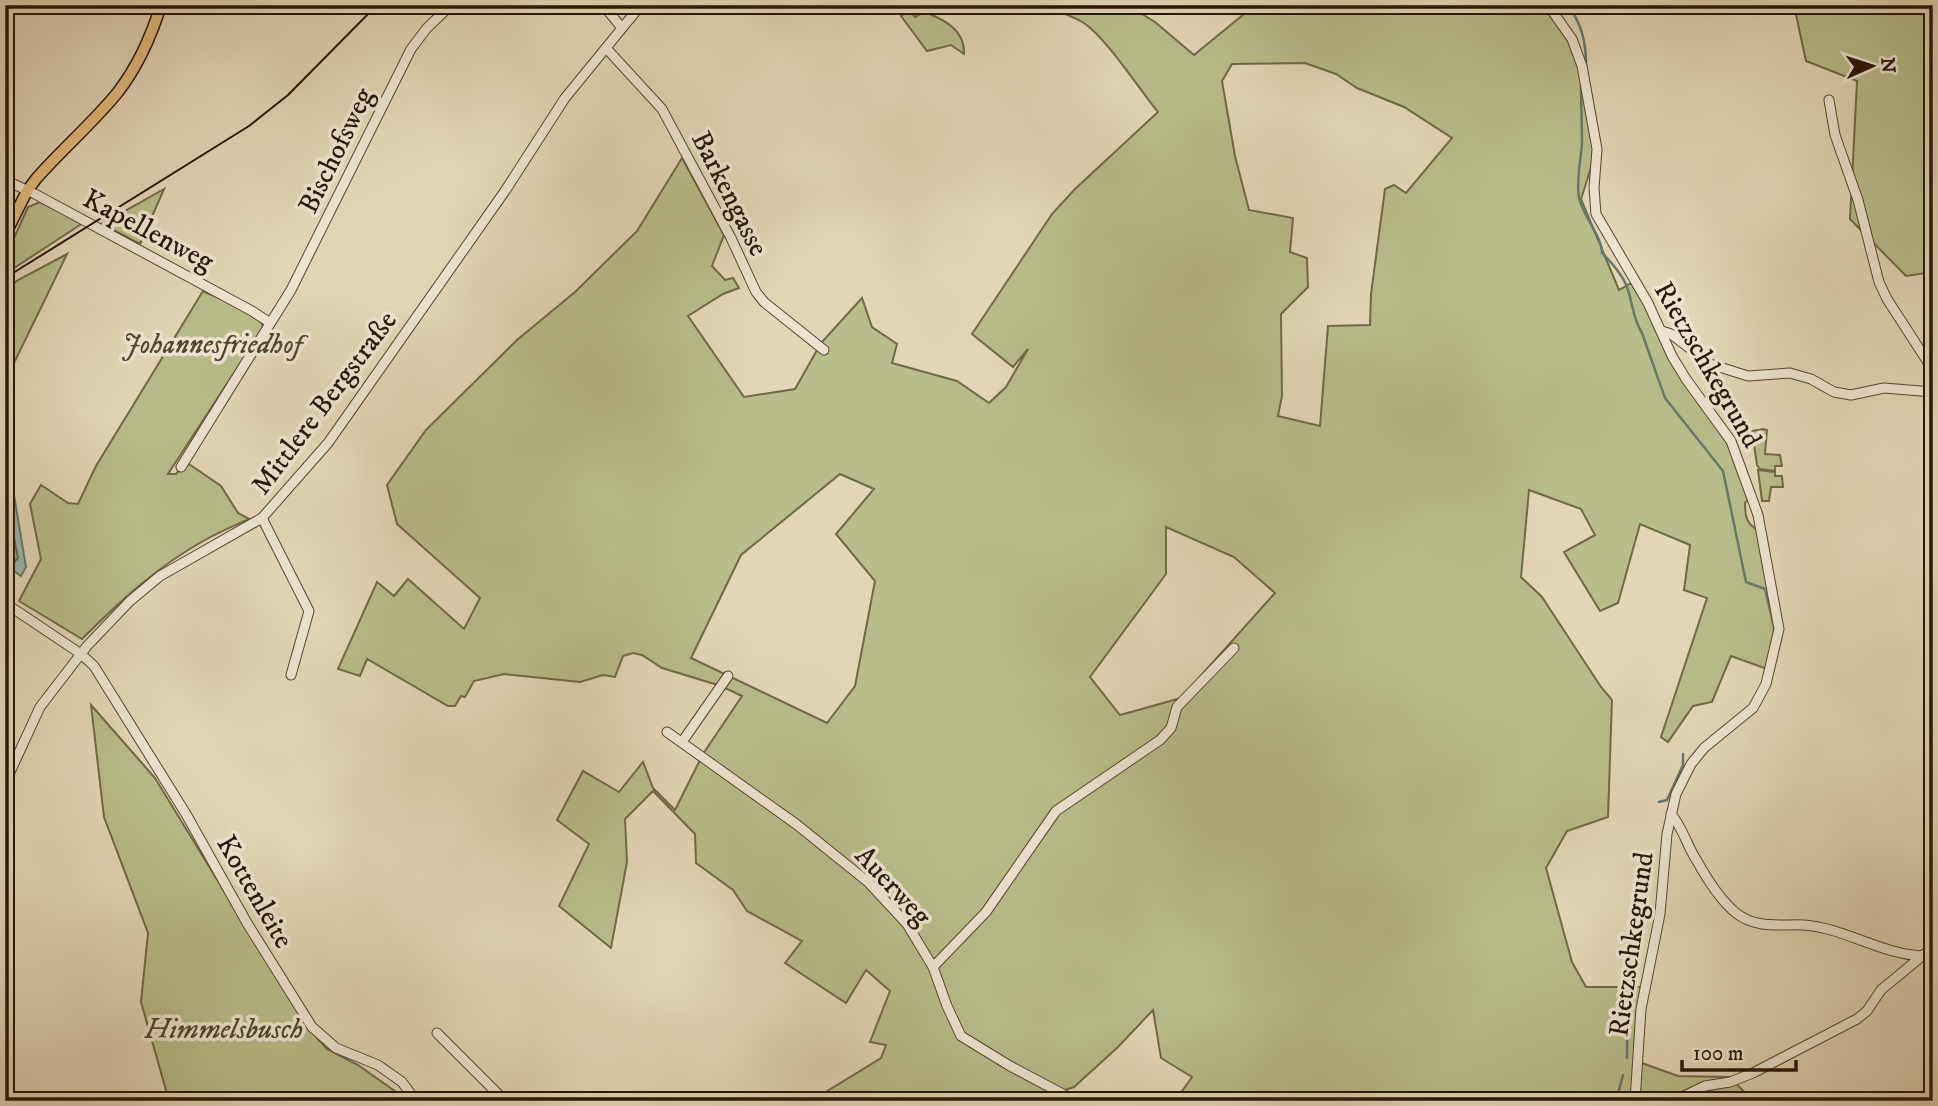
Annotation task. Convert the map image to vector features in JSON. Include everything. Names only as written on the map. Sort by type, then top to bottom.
[{"type":"main road","points":[[5,235],[27,191],[48,165],[118,92],[143,53],[161,5]]},
{"type":"street","name":"Bischofsweg","points":[[181,467],[303,266],[371,124],[411,49],[427,28],[451,5]]},
{"type":"street","points":[[603,5],[622,28]]},
{"type":"street","name":"Mittlere Bergstraße","points":[[5,783],[40,707],[81,654],[130,600],[160,576],[262,518],[328,443],[505,191],[553,115],[641,5]]},
{"type":"street","name":"Rietzschkegrund","points":[[1548,5],[1572,39],[1582,66],[1597,149],[1594,203],[1596,214],[1662,331],[1672,356],[1731,441],[1758,515],[1779,629],[1766,684],[1753,708],[1704,748],[1691,764],[1676,794],[1667,834],[1660,914],[1641,1009],[1635,1101]]},
{"type":"street","name":"Barkengasse","points":[[606,48],[662,109],[732,238],[756,292],[764,302],[824,350]]},
{"type":"street","points":[[1829,100],[1835,135],[1858,200],[1880,282],[1887,299],[1933,370]]},
{"type":"street","name":"Kapellenweg","points":[[5,180],[205,285],[269,323]]},
{"type":"street","points":[[1662,331],[1671,334],[1710,364],[1748,376],[1790,373],[1811,379],[1834,392],[1851,395],[1884,388],[1933,392]]},
{"type":"street","points":[[262,518],[309,611],[290,675]]},
{"type":"street","name":"Kottenleite","points":[[5,603],[81,654],[94,666],[186,814],[247,923],[307,1021],[323,1039],[336,1048],[378,1065],[402,1082],[416,1101]]},
{"type":"street","points":[[933,967],[986,912],[1056,811],[1160,740],[1171,728],[1177,707],[1234,648]]},
{"type":"street","points":[[682,742],[728,676]]},
{"type":"street","name":"Auerweg","points":[[667,732],[796,824],[868,882],[907,925],[933,967],[961,1036],[1076,1101]]},
{"type":"street","points":[[1671,814],[1679,824],[1696,861],[1719,895],[1737,914],[1758,925],[1806,925],[1908,955],[1924,956]]},
{"type":"street","points":[[1681,1101],[1684,1096],[1705,1086],[1730,1082],[1753,1073],[1857,1019],[1867,1012],[1881,990],[1933,947]]},
{"type":"street","points":[[437,1033],[500,1099]]},
{"type":"green space","points":[[1038,5],[1127,5],[1155,22],[1194,55],[1255,5],[1544,5],[1572,39],[1597,149],[1581,199],[1619,290],[1631,283],[1729,443],[1749,498],[1745,503],[1747,519],[1759,530],[1775,620],[1775,636],[1767,669],[1731,656],[1712,702],[1693,706],[1668,742],[1661,737],[1707,598],[1684,590],[1690,545],[1640,524],[1618,603],[1600,611],[1564,552],[1595,535],[1581,509],[1529,490],[1521,577],[1542,597],[1612,700],[1608,817],[1567,831],[1546,868],[1572,962],[1586,987],[1646,987],[1639,1062],[1678,1076],[1729,1077],[1754,1101],[1175,1101],[1192,1077],[1161,1058],[1153,1010],[1074,1087],[1049,1095],[1044,1101],[811,1101],[881,1058],[886,1045],[870,1042],[890,991],[866,970],[846,1003],[785,963],[802,941],[747,911],[733,890],[696,863],[695,834],[653,791],[625,819],[627,862],[611,948],[559,906],[589,844],[557,820],[583,771],[619,792],[643,762],[653,788],[675,810],[703,754],[742,696],[721,686],[662,668],[642,655],[633,653],[623,656],[615,677],[603,675],[580,682],[504,674],[474,681],[465,697],[461,696],[455,706],[448,706],[367,659],[360,676],[338,669],[377,582],[394,596],[408,579],[464,629],[480,598],[397,524],[387,485],[426,430],[517,340],[575,292],[637,231],[682,158],[724,235],[712,266],[725,280],[733,278],[739,288],[723,294],[688,316],[744,397],[795,389],[821,343],[862,298],[872,327],[897,344],[892,363],[957,381],[989,403],[1006,387],[1028,349],[1013,367],[972,334],[1052,214],[1158,112],[1093,30],[1062,12]],"holes":[[[1305,63],[1336,74],[1357,88],[1404,107],[1452,138],[1406,193],[1394,185],[1385,189],[1371,294],[1370,325],[1328,326],[1320,426],[1278,416],[1282,396],[1281,314],[1308,287],[1307,258],[1290,252],[1293,218],[1249,210],[1235,156],[1222,81],[1232,64]],[[840,474],[874,489],[836,534],[875,581],[855,686],[827,723],[691,658],[741,555]],[[1166,527],[1234,557],[1275,593],[1181,698],[1120,715],[1090,677],[1166,574]]]},
{"type":"green space","points":[[1794,5],[1933,5],[1933,272],[1906,276],[1850,219],[1857,81],[1806,61]]},
{"type":"green space","points":[[909,10],[915,17],[925,12],[952,27],[961,38],[964,54],[951,45],[927,51],[901,16]]},
{"type":"green space","points":[[164,189],[140,244],[102,224]]},
{"type":"green space","points":[[40,202],[83,223],[8,272],[5,269],[5,258],[28,207]]},
{"type":"green space","points":[[67,254],[13,365],[5,394],[5,290],[18,280]]},
{"type":"green space","name":"Johannesfriedhof","points":[[203,291],[246,311],[264,327],[168,474],[176,474],[186,462],[221,486],[238,513],[249,519],[210,537],[171,561],[125,598],[82,639],[19,601],[41,559],[30,504],[41,485],[68,503],[78,504],[96,466]]},
{"type":"green space","points":[[1767,430],[1765,454],[1780,455],[1782,466],[1775,466],[1775,471],[1760,469],[1757,465],[1752,431]]},
{"type":"green space","points":[[1758,470],[1775,472],[1775,476],[1782,476],[1783,487],[1771,487],[1769,501],[1762,501]]},
{"type":"green space","name":"Himmelsbusch","points":[[91,705],[155,778],[307,1027],[327,1049],[358,1065],[409,1101],[169,1101],[141,1002],[148,933],[104,817]]},
{"type":"water","points":[[5,485],[13,489],[26,567],[21,576],[5,565]]},
{"type":"waterway","points":[[1568,5],[1582,34],[1586,65]]},
{"type":"waterway","points":[[1581,86],[1582,142],[1578,183],[1581,205],[1599,240],[1602,253],[1626,285],[1665,398],[1723,471],[1746,582],[1765,589],[1774,634]]},
{"type":"waterway","points":[[1659,802],[1667,800],[1683,765],[1683,754]]},
{"type":"waterway","points":[[1627,1058],[1628,988],[1648,875]]},
{"type":"waterway","points":[[1616,1101],[1623,1075]]},
{"type":"tram line","points":[[5,278],[249,126],[288,95],[377,5]]}]
